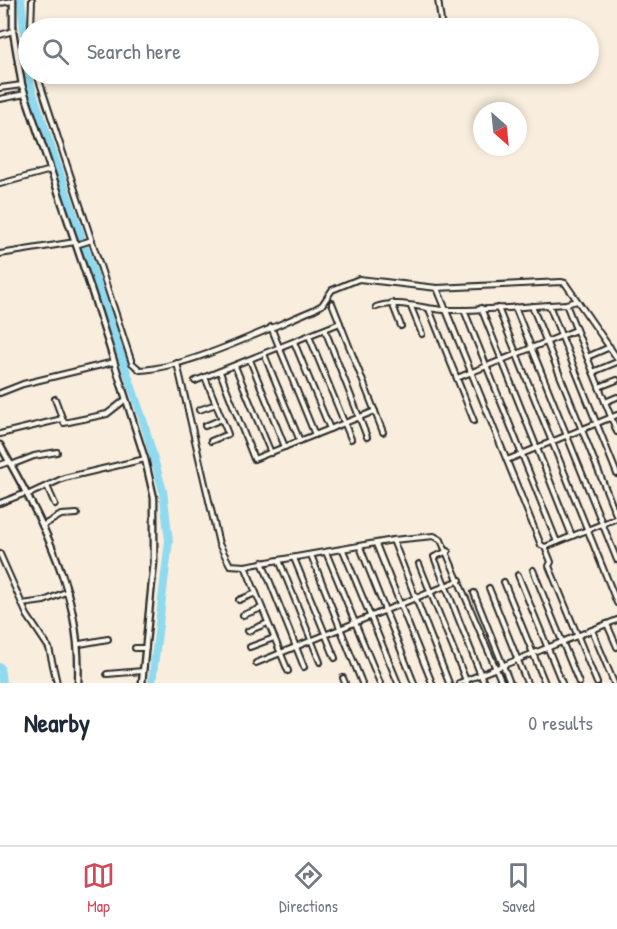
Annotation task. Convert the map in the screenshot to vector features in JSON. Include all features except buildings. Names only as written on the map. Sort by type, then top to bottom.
[{"type":"street","points":[[0,3],[13,0],[13,31],[18,61]]},
{"type":"street","points":[[31,18],[32,0]]},
{"type":"street","points":[[438,0],[441,18]]},
{"type":"street","points":[[0,35],[13,31]]},
{"type":"street","points":[[40,84],[89,240],[136,368],[146,370],[177,363],[272,327],[319,308],[332,291],[359,279],[437,288],[561,282],[577,301],[617,360],[593,372]]},
{"type":"street","points":[[0,88],[22,85],[114,362],[145,459],[153,492],[156,524],[142,683]]},
{"type":"street","points":[[0,99],[25,94]]},
{"type":"street","points":[[0,184],[52,170]]},
{"type":"street","points":[[0,254],[76,244],[89,240]]},
{"type":"street","points":[[437,288],[541,545],[545,547],[551,562],[549,566],[597,683]]},
{"type":"street","points":[[376,307],[392,303],[429,309],[464,310],[566,304],[577,301]]},
{"type":"street","points":[[333,303],[383,432]]},
{"type":"street","points":[[392,303],[401,326]]},
{"type":"street","points":[[566,304],[617,432]]},
{"type":"street","points":[[549,305],[617,474]]},
{"type":"street","points":[[410,306],[422,334]]},
{"type":"street","points":[[532,306],[617,518],[545,547]]},
{"type":"street","points":[[515,307],[617,560]]},
{"type":"street","points":[[481,308],[572,536]]},
{"type":"street","points":[[498,308],[617,603]]},
{"type":"street","points":[[429,309],[474,421]]},
{"type":"street","points":[[464,310],[557,542]]},
{"type":"street","points":[[195,381],[340,323]]},
{"type":"street","points":[[272,327],[315,435]]},
{"type":"street","points":[[325,330],[368,437]]},
{"type":"street","points":[[457,378],[576,330]]},
{"type":"street","points":[[309,336],[351,439]]},
{"type":"street","points":[[294,342],[330,429]]},
{"type":"street","points":[[587,357],[610,347]]},
{"type":"street","points":[[264,354],[300,441]]},
{"type":"street","points":[[250,360],[285,447]]},
{"type":"street","points":[[0,393],[23,384],[114,362]]},
{"type":"street","points":[[177,363],[219,544],[230,565],[245,566],[393,540],[434,536],[441,540],[448,551],[502,683]]},
{"type":"street","points":[[235,366],[271,453]]},
{"type":"street","points":[[220,372],[254,459],[375,411]]},
{"type":"street","points":[[205,377],[228,434],[211,441]]},
{"type":"street","points":[[599,387],[617,380]]},
{"type":"street","points":[[605,402],[617,397]]},
{"type":"street","points":[[55,399],[64,423],[96,418],[117,409],[125,400]]},
{"type":"street","points":[[199,410],[216,404]]},
{"type":"street","points":[[507,460],[617,416]]},
{"type":"street","points":[[0,434],[62,419]]},
{"type":"street","points":[[205,426],[222,419]]},
{"type":"street","points":[[0,445],[61,568],[80,644],[78,683]]},
{"type":"street","points":[[0,465],[57,452]]},
{"type":"street","points":[[0,503],[64,478],[145,459]]},
{"type":"street","points":[[47,486],[55,504]]},
{"type":"street","points":[[42,526],[61,515],[77,514]]},
{"type":"street","points":[[393,540],[449,683]]},
{"type":"street","points":[[376,544],[432,683]]},
{"type":"street","points":[[360,547],[414,683]]},
{"type":"street","points":[[343,550],[398,683]]},
{"type":"street","points":[[448,551],[434,557],[484,683]]},
{"type":"street","points":[[326,552],[380,683]]},
{"type":"street","points":[[0,554],[22,604],[49,648],[57,683]]},
{"type":"street","points":[[311,555],[362,683]]},
{"type":"street","points":[[294,558],[335,658]]},
{"type":"street","points":[[279,560],[320,662]]},
{"type":"street","points":[[262,562],[304,666]]},
{"type":"street","points":[[419,564],[466,682]]},
{"type":"street","points":[[245,566],[288,671]]},
{"type":"street","points":[[533,570],[579,683]]},
{"type":"street","points":[[519,576],[562,683]]},
{"type":"street","points":[[256,663],[460,580]]},
{"type":"street","points":[[504,582],[545,683]]},
{"type":"street","points":[[489,588],[527,683]]},
{"type":"street","points":[[22,604],[44,600],[68,591]]},
{"type":"street","points":[[239,600],[256,593]]},
{"type":"street","points":[[474,593],[510,683]]},
{"type":"street","points":[[243,615],[262,608]]},
{"type":"street","points":[[459,683],[617,620]]},
{"type":"street","points":[[248,631],[268,623]]},
{"type":"street","points":[[607,624],[617,648]]},
{"type":"street","points":[[592,630],[614,683]]},
{"type":"street","points":[[250,647],[274,638]]},
{"type":"street","points":[[80,644],[108,639]]},
{"type":"street","points":[[135,648],[146,648]]},
{"type":"street","points":[[107,674],[143,671]]},
{"type":"waterway","points":[[21,0],[23,18]]},
{"type":"waterway","points":[[30,84],[144,423],[163,491],[169,541],[152,683]]},
{"type":"waterway","points":[[0,667],[2,683]]}]
